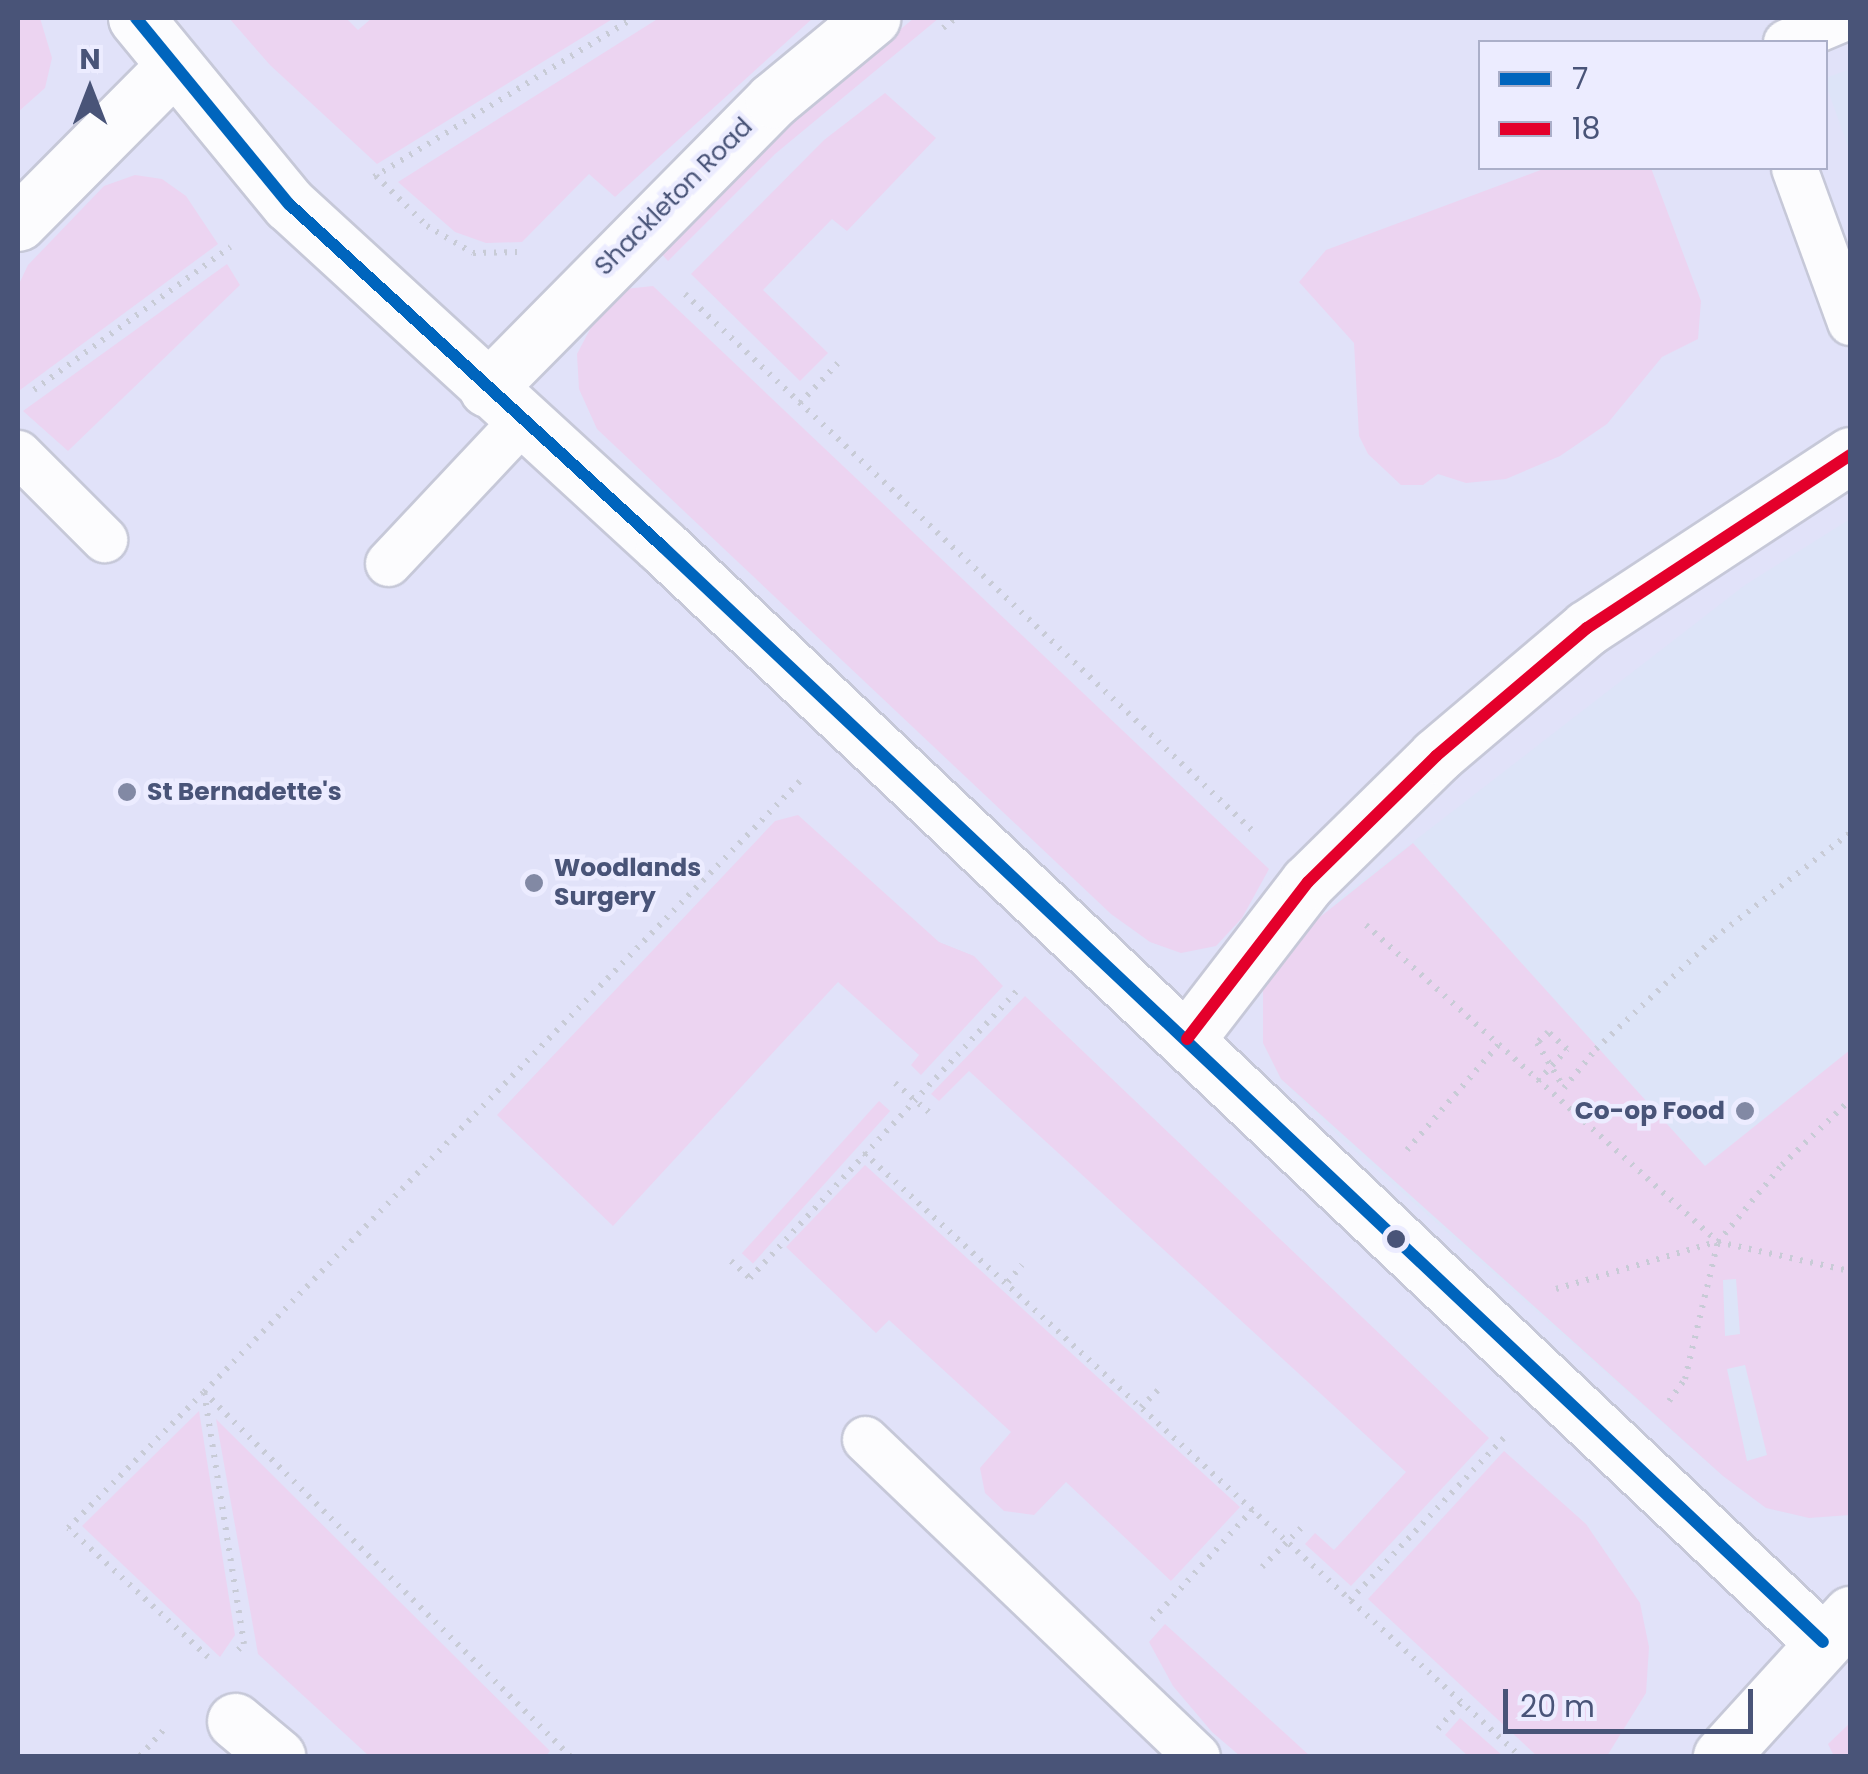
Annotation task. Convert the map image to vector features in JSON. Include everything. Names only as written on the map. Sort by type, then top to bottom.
[{"type":"street","points":[[136,18],[289,204],[853,726],[1070,935],[1187,1039],[1554,1385],[1837,1628],[1721,1756]]},
{"type":"street","name":"Shackleton Road","points":[[506,403],[628,240],[773,100],[872,18]]},
{"type":"street","points":[[18,223],[174,67]]},
{"type":"street","points":[[1187,1039],[1308,882],[1436,756],[1586,628],[1850,455]]},
{"type":"street","points":[[235,1721],[277,1756]]},
{"type":"lane","points":[[1791,40],[1843,18]]},
{"type":"lane","points":[[1795,170],[1850,322]]},
{"type":"lane","points":[[388,562],[506,403]]},
{"type":"lane","points":[[18,453],[104,539]]},
{"type":"lane","points":[[865,1439],[1197,1756]]},
{"type":"path","points":[[20,400],[289,204],[376,176],[633,18]]},
{"type":"path","points":[[376,176],[427,226],[473,253],[529,249]]},
{"type":"path","points":[[628,240],[1308,882],[1338,900],[1718,1242]]},
{"type":"path","points":[[800,403],[838,362]]},
{"type":"path","points":[[235,1721],[219,1667],[68,1528],[853,726]]},
{"type":"path","points":[[1538,1080],[1567,1049],[1548,1032],[1537,1043],[1564,1088],[1596,1049],[1714,938],[1850,833]]},
{"type":"path","points":[[731,1261],[750,1278],[1070,935]]},
{"type":"path","points":[[1396,1162],[1499,1044]]},
{"type":"path","points":[[895,1083],[930,1112]]},
{"type":"path","points":[[1685,1379],[1718,1242],[1782,1165],[1850,1100]]},
{"type":"path","points":[[864,1153],[1520,1756]]},
{"type":"path","points":[[1540,1293],[1718,1242],[1850,1272]]},
{"type":"path","points":[[1008,1282],[1022,1265]]},
{"type":"path","points":[[1350,1600],[1554,1385]]},
{"type":"path","points":[[1142,1407],[1158,1390]]},
{"type":"path","points":[[204,1392],[244,1644],[219,1667]]},
{"type":"path","points":[[204,1392],[570,1756]]},
{"type":"path","points":[[1108,1668],[1252,1510]]},
{"type":"path","points":[[1262,1567],[1305,1524]]},
{"type":"path","points":[[1438,1729],[1462,1703]]},
{"type":"shaded area","points":[[18,18],[1850,18],[1850,1756],[18,1756]]},
{"type":"shaded area","points":[[18,18],[40,18],[52,58],[45,88],[18,112]]},
{"type":"shaded area","points":[[229,18],[346,18],[358,30],[372,18],[614,18],[377,164],[270,65]]},
{"type":"shaded area","points":[[659,18],[813,18],[615,197],[589,174],[522,242],[486,243],[455,232],[398,182]]},
{"type":"shaded area","points":[[914,18],[939,18],[775,154],[668,261],[658,250],[765,143]]},
{"type":"shaded area","points":[[1850,69],[1850,152],[1828,91],[1828,77]]},
{"type":"shaded area","points":[[885,93],[936,138],[847,231],[832,219],[763,290],[828,353],[800,381],[691,274],[824,140]]},
{"type":"shaded area","points":[[1541,170],[1652,170],[1701,301],[1698,339],[1662,357],[1607,424],[1560,456],[1506,479],[1466,483],[1438,474],[1423,485],[1401,485],[1368,454],[1359,436],[1354,343],[1299,282],[1326,250]]},
{"type":"shaded area","points":[[135,175],[162,179],[186,196],[218,244],[20,390],[18,286],[28,265],[104,186]]},
{"type":"shaded area","points":[[227,264],[240,285],[68,451],[23,411]]},
{"type":"shaded area","points":[[653,286],[1269,869],[1242,918],[1216,946],[1181,953],[1150,942],[1111,914],[597,429],[579,389],[577,354],[598,314],[625,289]]},
{"type":"shaded area","points":[[1850,519],[1850,1515],[1809,1518],[1766,1508],[1723,1476],[1345,1142],[1281,1079],[1263,1043],[1263,988],[1338,900],[1745,585]]},
{"type":"shaded area","points":[[798,815],[939,942],[974,956],[1003,986],[921,1075],[911,1065],[919,1055],[838,982],[613,1226],[497,1115],[775,821]]},
{"type":"shaded area","points":[[1413,843],[1705,1166],[1850,1050],[1850,1515],[1809,1518],[1766,1508],[1723,1476],[1281,1079],[1263,1043],[1263,988],[1315,921]],"holes":[[[1736,1279],[1740,1334],[1725,1336],[1723,1280]],[[1745,1365],[1767,1455],[1747,1461],[1727,1369]]]},
{"type":"shaded area","points":[[1025,996],[1489,1438],[1351,1586],[1305,1544],[1315,1533],[1334,1550],[1406,1472],[969,1071],[939,1101],[931,1094]]},
{"type":"shaded area","points":[[879,1101],[890,1111],[753,1263],[742,1253]]},
{"type":"shaded area","points":[[865,1165],[1240,1507],[1171,1581],[1066,1482],[1034,1515],[1004,1511],[985,1493],[980,1468],[1011,1432],[889,1320],[876,1333],[786,1247]]},
{"type":"shaded area","points":[[199,1411],[235,1635],[220,1657],[82,1526]]},
{"type":"shaded area","points":[[216,1419],[550,1751],[546,1756],[369,1756],[258,1654]]},
{"type":"shaded area","points":[[1504,1451],[1586,1524],[1640,1603],[1649,1647],[1646,1693],[1607,1756],[1537,1756],[1368,1599]]},
{"type":"shaded area","points":[[1165,1624],[1310,1756],[1240,1756],[1212,1732],[1173,1686],[1149,1642]]},
{"type":"shaded area","points":[[1460,1718],[1503,1756],[1468,1756],[1445,1735]]},
{"type":"shaded area","points":[[1850,1723],[1850,1756],[1834,1756],[1828,1744]]},
{"type":"transit line","name":"7","points":[[136,18],[289,204],[663,547],[1823,1642]]},
{"type":"transit line","name":"18","points":[[1187,1039],[1308,882],[1436,756],[1587,628],[1850,455]]},
{"type":"place","name":"St Bernadette's","points":[[127,792]]},
{"type":"place","name":"Woodlands Surgery","points":[[534,883]]},
{"type":"place","name":"Co-op Food","points":[[1745,1111]]}]
